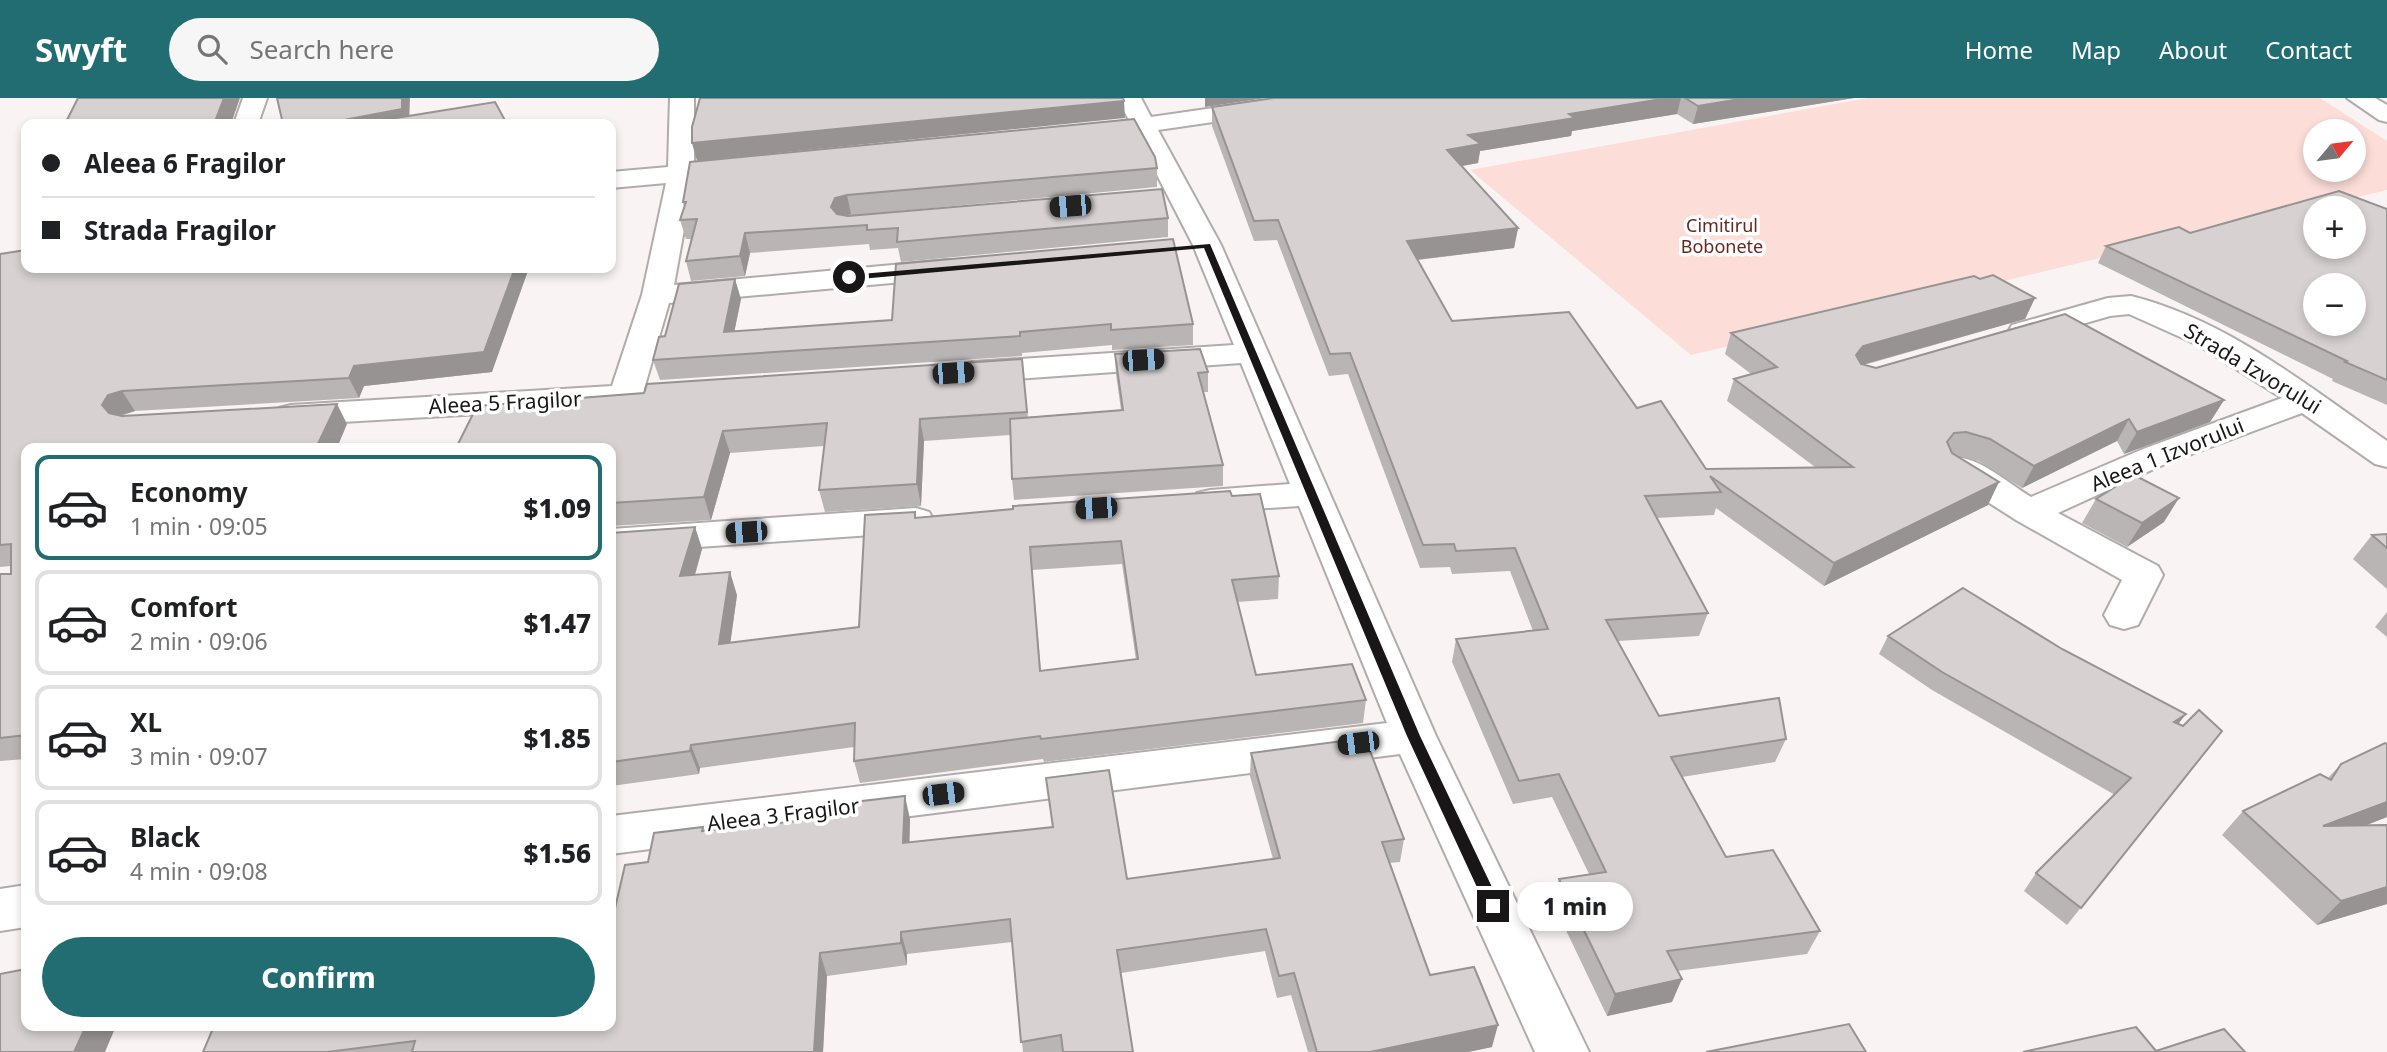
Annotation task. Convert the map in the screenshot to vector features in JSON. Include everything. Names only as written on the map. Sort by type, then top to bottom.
[{"type":"street","points":[[248,119],[255,98]]},
{"type":"street","points":[[626,395],[657,295],[681,174],[682,98]]},
{"type":"street","points":[[1088,132],[1135,112],[1331,98]]},
{"type":"street","points":[[2359,98],[2387,115]]},
{"type":"street","points":[[1135,112],[1166,197],[1252,353],[1414,736],[1562,1052]]},
{"type":"street","points":[[616,180],[762,166]]},
{"type":"street","points":[[657,295],[973,266]]},
{"type":"street","name":"Strada Izvorului","points":[[1993,340],[2108,307],[2131,305],[2209,338],[2307,400],[2387,457]]},
{"type":"street","points":[[946,373],[1252,353]]},
{"type":"street","name":"Aleea 5 Fragilor","points":[[258,417],[668,393]]},
{"type":"street","name":"Aleea 1 Izvorului","points":[[2029,512],[2155,456],[2307,400]]},
{"type":"street","points":[[1956,466],[2029,512],[2144,575],[2124,615]]},
{"type":"street","points":[[1174,503],[1312,494]]},
{"type":"street","points":[[616,541],[954,518]]},
{"type":"street","name":"Aleea 3 Fragilor","points":[[616,834],[1414,736]]},
{"type":"street","points":[[0,909],[21,907]]},
{"type":"green space","name":"Cimitirul Bobonete","points":[[1868,98],[2320,98],[2353,119],[2303,119],[2303,182],[2366,182],[2366,128],[2387,141],[2387,190],[2362,196],[2303,196],[2303,210],[1691,355],[1470,170]]},
{"type":"building","points":[[78,98],[224,98],[216,119],[68,119]]},
{"type":"building","points":[[277,98],[402,98],[402,109],[349,119],[282,119]]},
{"type":"building","points":[[700,98],[1123,98],[1124,101],[692,143],[692,127]]},
{"type":"building","points":[[1274,98],[1668,98],[1569,114],[1575,118],[1468,135],[1481,144],[1447,150],[1518,228],[1407,241],[1452,321],[1569,312],[1637,408],[1661,401],[1706,469],[1853,467],[1734,379],[1777,367],[1731,333],[1974,276],[1980,279],[1993,275],[2035,298],[1863,346],[1856,355],[1861,364],[1876,368],[2065,314],[2224,400],[2137,432],[2129,419],[2034,466],[1990,439],[1966,432],[1954,433],[1947,442],[1952,453],[1999,482],[1834,563],[1710,476],[1721,492],[1645,496],[1708,613],[1606,620],[1659,716],[1779,698],[1786,739],[1671,757],[1726,857],[1773,850],[1820,931],[1667,951],[1682,979],[1615,994],[1559,879],[1606,872],[1559,774],[1519,781],[1456,639],[1548,629],[1515,548],[1456,551],[1454,544],[1423,545],[1350,353],[1330,354],[1278,220],[1254,221],[1212,107]]},
{"type":"building","points":[[1685,98],[1746,98],[1698,106]]},
{"type":"building","points":[[495,102],[504,119],[390,119]]},
{"type":"building","points":[[1134,119],[1155,157],[1157,168],[847,195],[835,198],[831,207],[837,214],[848,216],[1162,189],[1168,218],[897,242],[898,228],[867,230],[867,225],[745,233],[740,256],[686,261],[697,219],[680,220],[686,202],[683,202],[690,162]]},
{"type":"building","points":[[2339,191],[2352,196],[2321,196]]},
{"type":"building","points":[[2303,201],[2303,259],[2366,259],[2366,201],[2387,209],[2387,380],[2106,246],[2179,227],[2190,233]]},
{"type":"building","points":[[1173,239],[1193,324],[1111,330],[1111,324],[1020,332],[1020,336],[653,360],[659,337],[665,336],[679,284],[735,279],[724,332],[892,320],[896,264]]},
{"type":"building","points":[[21,251],[21,273],[513,273],[484,352],[354,366],[349,378],[122,391],[108,395],[102,405],[109,413],[122,416],[337,404],[318,443],[21,443],[21,736],[0,738],[0,574],[11,574],[11,544],[0,545],[0,254]]},
{"type":"building","points":[[1200,349],[1208,372],[1198,373],[1223,465],[1012,479],[1010,419],[1123,410],[1115,354]]},
{"type":"building","points":[[1022,359],[1027,412],[920,419],[917,484],[819,490],[827,423],[723,431],[704,497],[616,503],[616,443],[458,443],[477,406],[644,393],[647,384]]},
{"type":"building","points":[[2134,475],[2179,498],[2142,523],[2096,499]]},
{"type":"building","points":[[1230,491],[1232,496],[1260,494],[1279,576],[1232,580],[1256,675],[1352,664],[1366,700],[1041,739],[1040,736],[854,761],[855,723],[691,745],[690,751],[616,761],[616,533],[695,527],[680,576],[730,572],[719,644],[859,627],[865,515],[915,512],[915,518],[1013,509],[1013,506]],"holes":[[[1121,541],[1138,659],[1040,671],[1030,547]]]},
{"type":"building","points":[[2387,534],[2387,548],[2372,535]]},
{"type":"building","points":[[1963,588],[2062,649],[2186,714],[2174,722],[2183,726],[2199,710],[2222,731],[2081,908],[2036,873],[2131,778],[1942,672],[1888,636]]},
{"type":"building","points":[[1365,738],[1404,839],[1382,842],[1430,975],[1474,967],[1498,1025],[1370,1052],[1317,1052],[1294,973],[1279,976],[1266,929],[1117,950],[1133,1052],[1063,1052],[1061,1035],[1021,1042],[1010,919],[901,932],[901,943],[820,953],[814,1052],[412,1052],[415,1041],[327,1052],[203,1052],[212,1031],[616,1031],[616,904],[625,865],[648,862],[654,833],[703,827],[702,831],[854,815],[854,802],[905,796],[903,843],[1053,827],[1046,778],[1109,770],[1127,879],[1280,858],[1251,753]]},
{"type":"building","points":[[2385,743],[2387,802],[2323,826],[2387,825],[2387,887],[2341,901],[2243,811],[2320,774],[2331,780],[2341,764]]},
{"type":"building","points":[[21,970],[21,1031],[84,1031],[74,1052],[0,1052],[0,974]]},
{"type":"building","points":[[1849,1024],[1866,1052],[1706,1052]]},
{"type":"building","points":[[2136,1027],[2156,1051],[2224,1029],[2245,1052],[2023,1052]]},
{"type":"route","points":[[849,277],[1207,245],[1414,736],[1493,906]]}]
